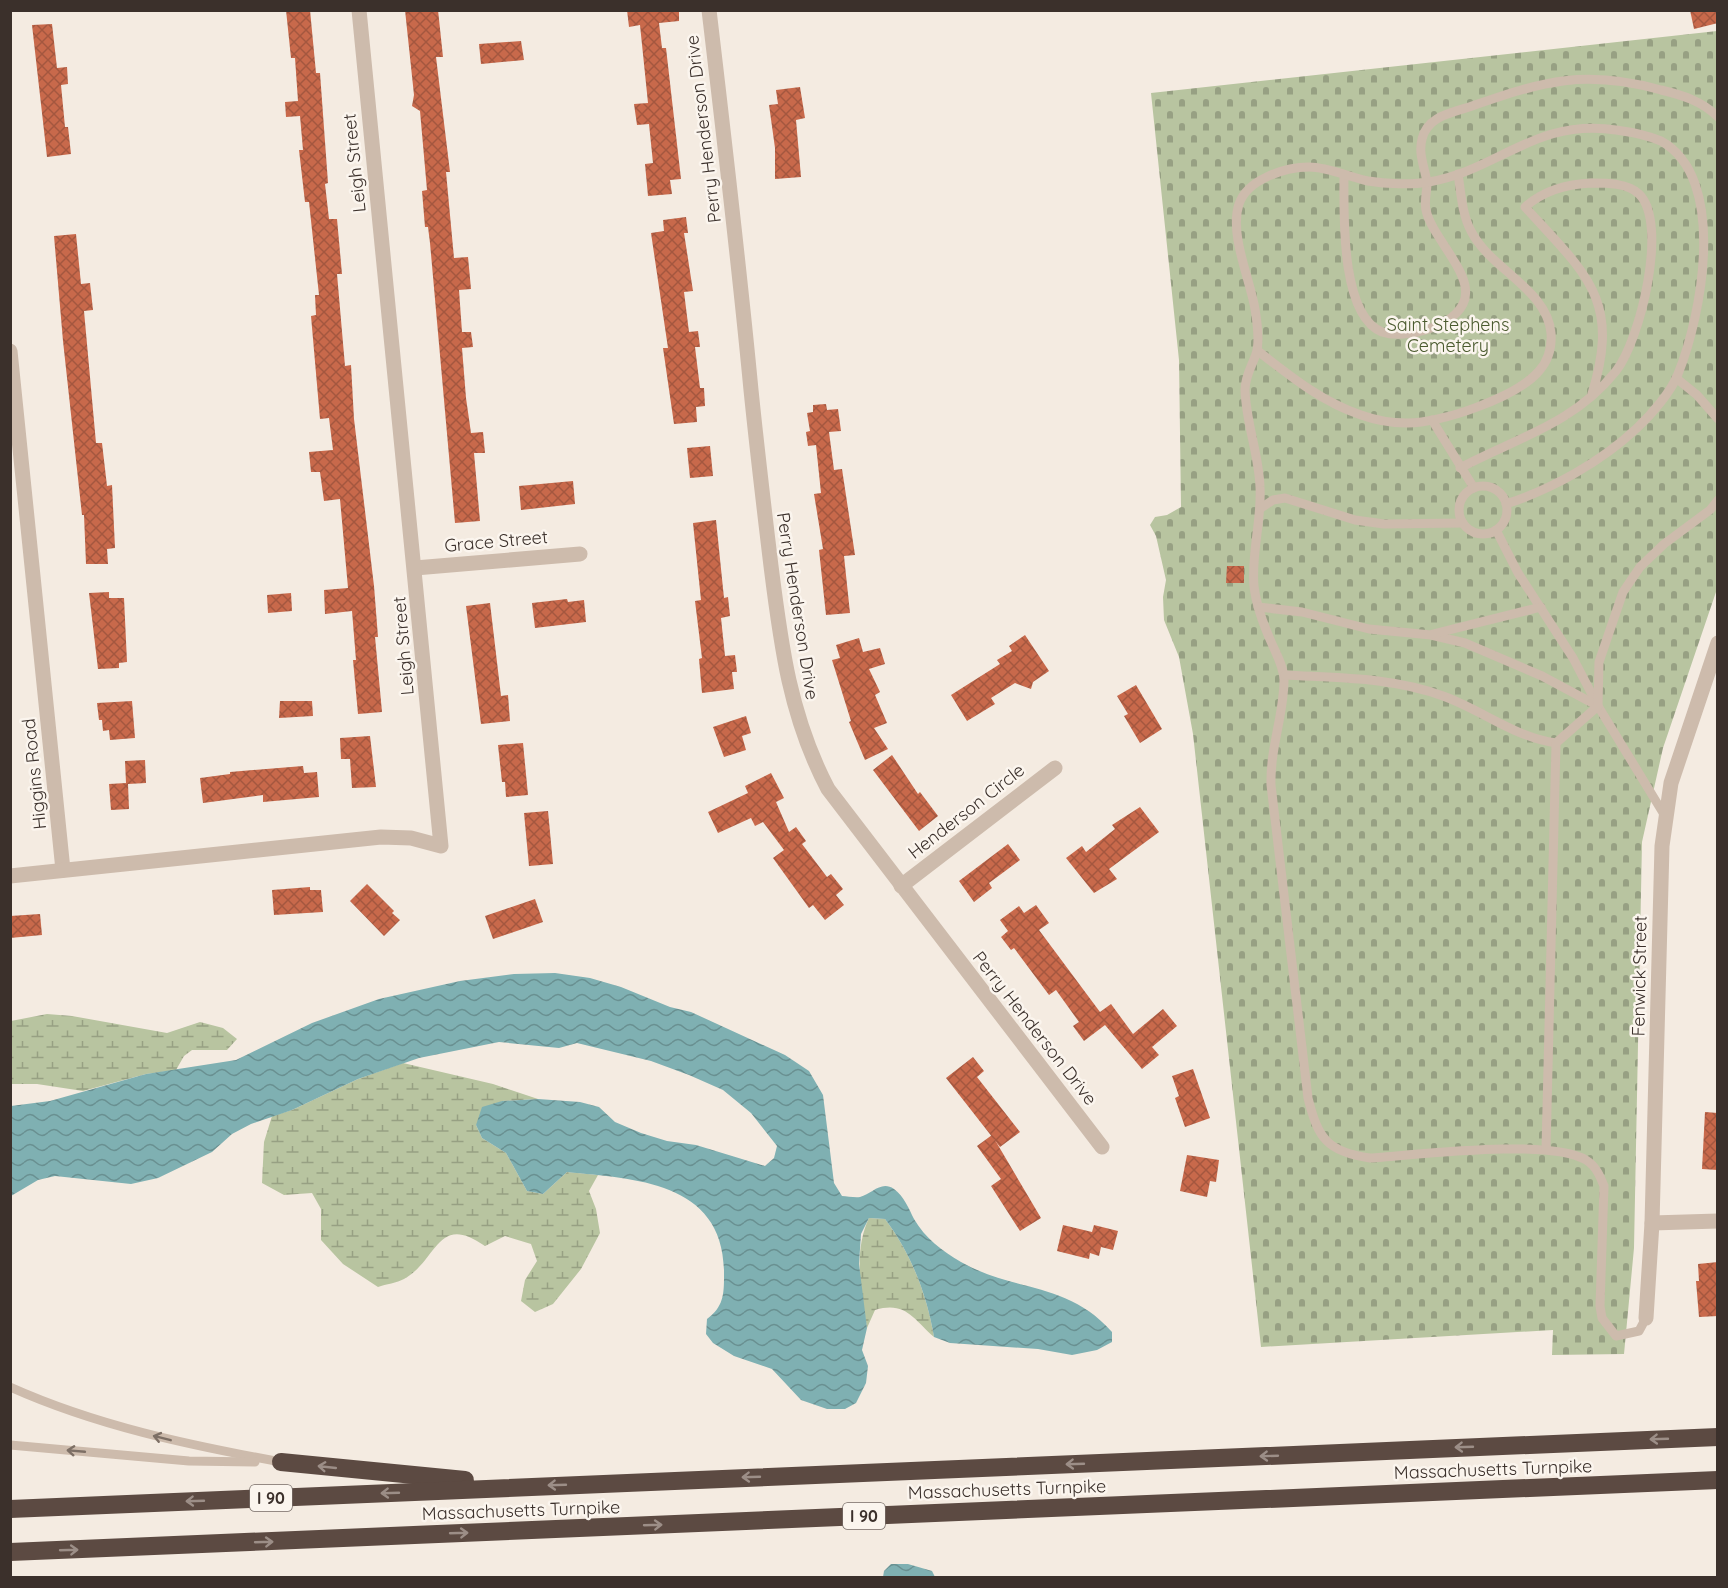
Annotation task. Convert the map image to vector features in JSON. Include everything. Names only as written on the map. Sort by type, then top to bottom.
[{"type":"highway","name":"Massachusetts Turnpike","points":[[10,1509],[1718,1437]]},
{"type":"highway","points":[[281,1462],[532,1486]]},
{"type":"highway","name":"Massachusetts Turnpike","points":[[10,1552],[1718,1480]]},
{"type":"street","name":"Leigh Street","points":[[10,876],[381,837],[411,838],[441,846],[359,10]]},
{"type":"street","name":"Perry Henderson Drive","points":[[708,10],[737,248],[760,477],[774,587],[795,714],[810,756],[828,789],[1101,1147]]},
{"type":"street","name":"Higgins Road","points":[[10,351],[63,870]]},
{"type":"street","name":"Grace Street","points":[[415,568],[580,554]]},
{"type":"street","name":"Fenwick Street","points":[[1647,1318],[1652,1222],[1662,846],[1665,816],[1681,750],[1718,643]]},
{"type":"street","name":"Henderson Circle","points":[[901,886],[1055,768]]},
{"type":"street","points":[[1652,1222],[1718,1221]]},
{"type":"lane","points":[[1344,175],[1349,271],[1359,306],[1371,324],[1382,332],[1401,335],[1431,329],[1455,315],[1463,303],[1466,286],[1426,211],[1427,182],[1420,150],[1422,136],[1433,120],[1535,85],[1585,77],[1615,79],[1686,96],[1718,117]]},
{"type":"lane","points":[[1506,504],[1548,487],[1593,462],[1620,442],[1639,426],[1676,378],[1694,326],[1704,257],[1699,188],[1689,167],[1674,150],[1657,139],[1631,132],[1599,128],[1569,130],[1541,136],[1458,174],[1427,182],[1372,182],[1310,167],[1288,170],[1254,183],[1245,192],[1238,207],[1236,225],[1255,310],[1258,351],[1250,366],[1245,384],[1252,444],[1260,482],[1261,508],[1254,584],[1258,608],[1285,675],[1270,763],[1271,785],[1308,1098],[1313,1119],[1323,1137],[1338,1151],[1370,1158],[1546,1149],[1586,1160],[1599,1172],[1604,1186],[1600,1306],[1607,1328],[1616,1336],[1628,1335],[1639,1330],[1647,1318]]},
{"type":"lane","points":[[1258,351],[1309,390],[1362,416],[1407,423],[1432,420],[1490,401],[1525,384],[1539,371],[1550,349],[1551,331],[1543,311],[1531,295],[1502,269],[1471,232],[1463,210],[1458,174]]},
{"type":"lane","points":[[1460,468],[1553,426],[1591,397],[1617,370],[1630,348],[1640,322],[1651,255],[1650,222],[1646,203],[1638,192],[1620,185],[1599,183],[1559,188],[1539,195],[1525,207],[1573,259],[1590,281],[1597,300],[1604,344],[1591,397]]},
{"type":"lane","points":[[1676,378],[1697,395],[1718,419]]},
{"type":"lane","points":[[1432,420],[1474,488]]},
{"type":"lane","points":[[1261,508],[1273,500],[1285,498],[1355,520],[1384,524],[1463,523],[1477,532],[1496,530],[1504,521],[1506,504],[1502,495],[1493,488],[1484,486],[1467,492],[1460,503],[1459,513],[1463,523]]},
{"type":"lane","points":[[1546,1149],[1556,743],[1598,706],[1599,662],[1623,591],[1640,567],[1664,544],[1710,510],[1718,500]]},
{"type":"lane","points":[[1496,530],[1518,573],[1573,658],[1598,706],[1665,816]]},
{"type":"lane","points":[[1431,635],[1541,607]]},
{"type":"lane","points":[[1258,608],[1302,612],[1369,629],[1431,635],[1492,652],[1598,706]]},
{"type":"lane","points":[[1285,675],[1358,679],[1416,688],[1477,710],[1520,734],[1556,743]]},
{"type":"lane","points":[[10,1388],[57,1407],[133,1431],[281,1462]]},
{"type":"lane","points":[[10,1445],[189,1461],[281,1462]]},
{"type":"green space","name":"Saint Stephens Cemetery","points":[[1717,31],[1717,589],[1663,748],[1642,842],[1634,1248],[1624,1354],[1552,1355],[1553,1330],[1261,1347],[1193,734],[1179,657],[1164,620],[1163,597],[1166,580],[1156,536],[1150,525],[1155,517],[1167,515],[1181,507],[1179,360],[1151,93]]},
{"type":"green space","points":[[47,1014],[72,1016],[167,1033],[200,1022],[223,1028],[237,1039],[227,1050],[192,1050],[184,1056],[176,1070],[146,1074],[83,1091],[37,1084],[11,1084],[11,1021]]},
{"type":"green space","points":[[403,1063],[493,1084],[538,1099],[502,1101],[476,1125],[482,1138],[506,1153],[527,1191],[543,1194],[567,1172],[598,1175],[589,1191],[596,1209],[600,1233],[581,1269],[553,1304],[535,1312],[521,1301],[525,1280],[537,1261],[531,1244],[505,1236],[485,1246],[469,1237],[457,1234],[447,1236],[415,1271],[398,1282],[378,1287],[343,1264],[321,1240],[321,1209],[312,1193],[284,1195],[262,1183],[264,1142],[272,1116],[292,1110],[358,1079]]},
{"type":"green space","points":[[869,1218],[885,1219],[903,1246],[917,1275],[934,1337],[908,1313],[894,1308],[875,1310],[867,1328],[860,1258],[861,1244]]},
{"type":"water","points":[[555,973],[590,978],[621,987],[670,1007],[691,1012],[785,1055],[809,1071],[823,1095],[834,1183],[842,1196],[860,1197],[885,1186],[894,1189],[903,1199],[923,1232],[947,1253],[981,1272],[1059,1296],[1077,1304],[1095,1316],[1112,1332],[1112,1342],[1097,1350],[1072,1355],[1038,1349],[950,1343],[934,1337],[917,1275],[903,1246],[885,1219],[869,1218],[861,1234],[859,1264],[867,1328],[862,1350],[868,1366],[866,1383],[856,1403],[845,1409],[827,1409],[801,1400],[772,1369],[734,1356],[713,1343],[706,1334],[707,1319],[717,1309],[722,1298],[724,1270],[719,1241],[708,1218],[691,1202],[670,1190],[646,1183],[567,1172],[543,1194],[527,1191],[506,1153],[482,1138],[476,1125],[482,1107],[502,1101],[538,1099],[580,1102],[599,1107],[615,1122],[641,1133],[667,1141],[696,1145],[765,1166],[774,1158],[777,1146],[751,1113],[723,1090],[651,1061],[577,1043],[559,1048],[499,1042],[419,1058],[358,1079],[292,1110],[251,1124],[232,1134],[212,1152],[158,1178],[131,1184],[55,1176],[38,1180],[11,1196],[11,1106],[50,1101],[146,1074],[236,1060],[312,1023],[379,999],[460,981],[514,974]]},
{"type":"water","points":[[891,1564],[908,1564],[932,1571],[935,1577],[883,1577],[884,1571]]},
{"type":"building","points":[[286,10],[310,10],[316,73],[320,73],[328,183],[325,184],[329,219],[337,219],[342,274],[337,274],[345,366],[351,365],[354,419],[374,586],[378,637],[375,637],[382,712],[358,714],[353,660],[356,660],[352,611],[325,614],[324,590],[348,588],[340,499],[324,501],[320,472],[311,472],[309,452],[333,450],[329,418],[320,419],[311,316],[316,315],[315,295],[319,295],[309,202],[305,202],[299,150],[303,150],[300,116],[286,117],[285,102],[298,101],[295,58],[291,58]]},
{"type":"building","points":[[405,10],[438,10],[443,57],[436,57],[450,172],[446,172],[454,258],[468,257],[471,289],[459,290],[462,332],[471,332],[473,347],[462,348],[466,398],[471,433],[483,432],[485,453],[474,453],[480,521],[455,523],[430,243],[428,227],[425,227],[422,191],[427,190],[420,111],[412,106],[414,95]]},
{"type":"building","points":[[627,10],[679,10],[679,21],[659,23],[662,48],[666,48],[681,179],[670,180],[672,194],[648,196],[645,164],[653,163],[649,124],[637,125],[634,104],[648,103],[640,25],[629,27]]},
{"type":"building","points":[[1690,10],[1718,10],[1718,23],[1694,29]]},
{"type":"building","points":[[52,24],[57,68],[67,67],[68,84],[61,85],[65,127],[68,127],[71,154],[47,157],[32,25]]},
{"type":"building","points":[[521,41],[524,60],[481,64],[479,44]]},
{"type":"building","points":[[800,87],[805,118],[796,120],[801,177],[775,179],[775,148],[769,105],[778,104],[776,90]]},
{"type":"building","points":[[686,217],[688,233],[684,233],[693,291],[684,292],[689,332],[698,331],[700,347],[695,347],[700,388],[704,388],[705,406],[696,407],[697,422],[674,424],[663,348],[668,348],[651,233],[664,231],[663,220]]},
{"type":"building","points":[[76,234],[81,284],[90,283],[93,310],[84,311],[96,443],[102,443],[107,486],[112,485],[115,548],[107,549],[108,564],[86,564],[84,515],[82,515],[63,341],[54,236]]},
{"type":"building","points":[[826,404],[827,410],[838,409],[841,431],[829,432],[834,470],[842,469],[855,555],[844,556],[850,613],[826,615],[819,550],[823,549],[814,494],[821,493],[816,445],[808,446],[806,432],[810,431],[807,413],[813,412],[813,405]]},
{"type":"building","points":[[710,446],[713,476],[690,478],[687,448]]},
{"type":"building","points":[[573,481],[575,504],[521,510],[519,486]]},
{"type":"building","points":[[716,520],[724,598],[728,597],[730,616],[721,618],[725,656],[735,655],[737,672],[732,672],[734,689],[702,693],[699,659],[702,658],[695,601],[701,600],[693,523]]},
{"type":"building","points":[[1227,566],[1244,566],[1244,583],[1226,583]]},
{"type":"building","points":[[109,592],[109,598],[124,598],[127,662],[119,663],[119,668],[98,669],[89,593]]},
{"type":"building","points":[[291,593],[292,611],[268,613],[267,595]]},
{"type":"building","points":[[567,599],[568,602],[584,600],[586,622],[535,628],[532,603]]},
{"type":"building","points":[[490,603],[501,696],[508,695],[510,721],[481,724],[466,606]]},
{"type":"building","points":[[1025,635],[1049,671],[1033,682],[1031,689],[1015,683],[991,698],[995,704],[967,721],[951,695],[1000,664],[997,660],[1012,651],[1009,646]]},
{"type":"building","points":[[859,638],[863,652],[880,648],[885,664],[869,669],[880,692],[875,695],[887,723],[874,728],[888,749],[865,760],[849,722],[851,721],[832,660],[840,658],[836,645]]},
{"type":"building","points":[[1136,685],[1162,729],[1140,743],[1124,716],[1128,714],[1117,696]]},
{"type":"building","points":[[132,701],[135,738],[110,740],[109,730],[103,731],[102,720],[99,720],[97,703]]},
{"type":"building","points":[[280,701],[312,701],[313,716],[279,718]]},
{"type":"building","points":[[746,716],[751,733],[742,736],[746,750],[724,757],[713,727]]},
{"type":"building","points":[[370,736],[376,787],[352,788],[350,759],[341,759],[340,738]]},
{"type":"building","points":[[523,743],[528,795],[506,797],[498,745]]},
{"type":"building","points":[[892,755],[918,794],[920,792],[938,816],[919,831],[873,770]]},
{"type":"building","points":[[145,760],[146,783],[128,784],[129,809],[111,810],[109,784],[126,783],[125,761]]},
{"type":"building","points":[[303,766],[304,773],[317,772],[319,797],[263,802],[263,795],[203,803],[200,778],[230,774],[230,772]]},
{"type":"building","points":[[771,773],[784,798],[776,802],[789,832],[796,827],[806,841],[802,844],[827,877],[831,874],[843,889],[836,895],[844,905],[825,920],[813,905],[809,908],[773,858],[784,850],[763,822],[755,826],[751,818],[718,833],[708,812],[748,793],[745,786]]},
{"type":"building","points":[[1140,807],[1159,832],[1109,869],[1117,879],[1094,893],[1066,858],[1082,846],[1086,852],[1115,829],[1112,825]]},
{"type":"building","points":[[548,811],[553,864],[529,866],[524,813]]},
{"type":"building","points":[[1008,844],[1020,860],[989,883],[992,888],[974,902],[959,881]]},
{"type":"building","points":[[367,884],[400,920],[384,936],[350,901]]},
{"type":"building","points":[[310,887],[310,890],[321,890],[323,912],[274,915],[272,890]]},
{"type":"building","points":[[535,899],[543,922],[493,939],[485,916]]},
{"type":"building","points":[[1036,905],[1049,923],[1039,930],[1100,1012],[1111,1004],[1133,1034],[1163,1009],[1177,1026],[1152,1047],[1159,1055],[1142,1069],[1105,1025],[1084,1041],[1073,1026],[1079,1022],[1056,990],[1049,995],[1014,948],[1011,950],[1001,937],[1008,931],[1000,920],[1019,906],[1024,913]]},
{"type":"building","points":[[40,914],[42,935],[10,938],[10,916]]},
{"type":"building","points":[[973,1057],[984,1071],[977,1077],[1020,1132],[1000,1147],[946,1078]]},
{"type":"building","points":[[1193,1069],[1210,1118],[1185,1127],[1175,1098],[1179,1096],[1172,1076]]},
{"type":"building","points":[[1705,1112],[1718,1113],[1718,1170],[1702,1169]]},
{"type":"building","points":[[992,1135],[1041,1218],[1020,1231],[991,1186],[1001,1179],[977,1146]]},
{"type":"building","points":[[1187,1155],[1219,1160],[1216,1182],[1210,1181],[1207,1197],[1180,1191]]},
{"type":"building","points":[[1063,1225],[1092,1232],[1094,1225],[1118,1231],[1113,1250],[1101,1247],[1099,1256],[1090,1253],[1089,1259],[1057,1251]]},
{"type":"building","points":[[1718,1262],[1718,1316],[1699,1317],[1696,1281],[1699,1281],[1698,1264]]}]
